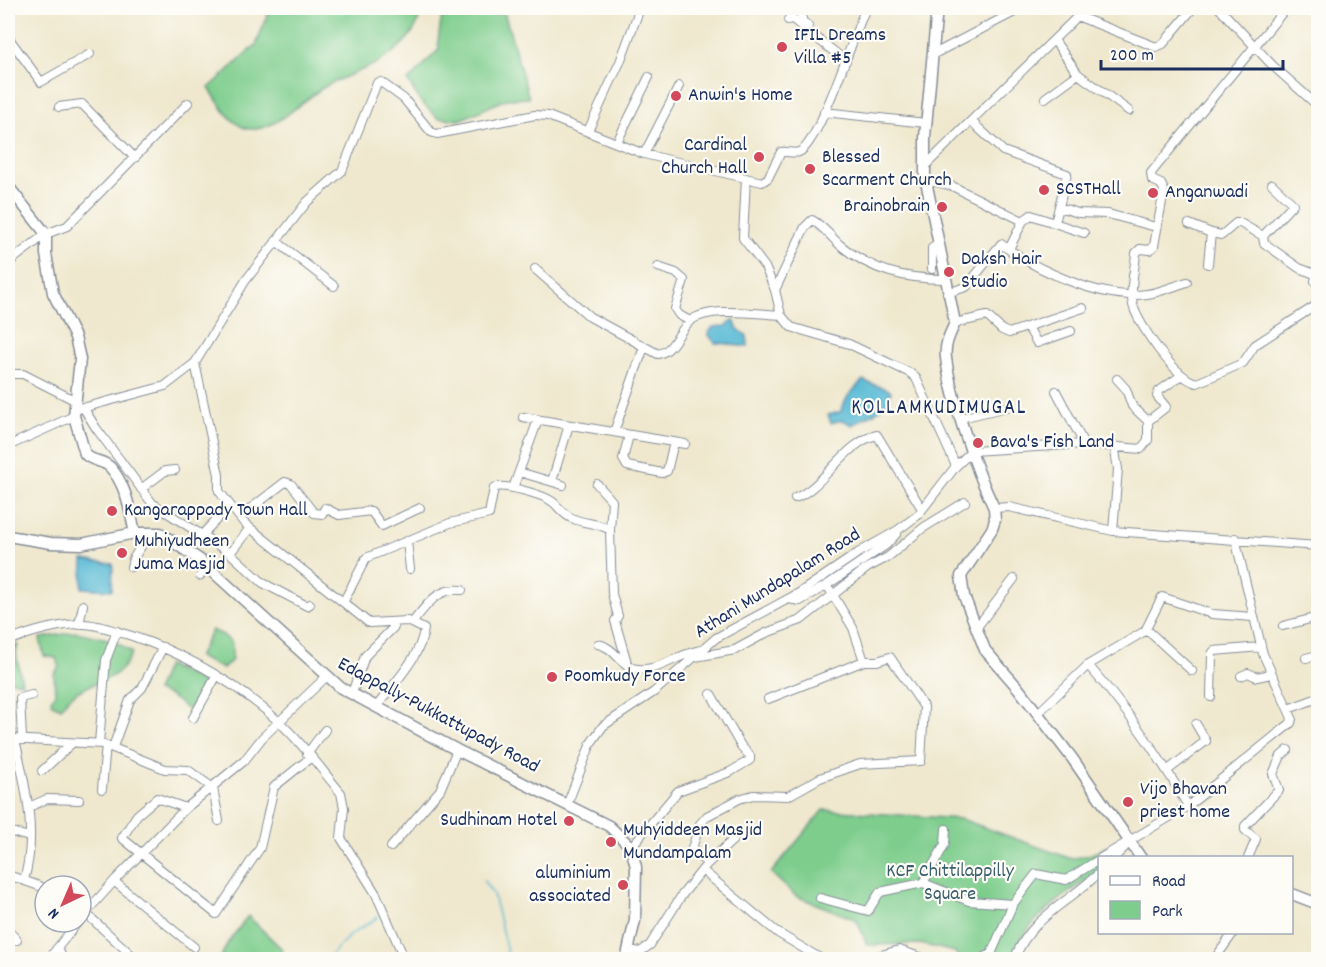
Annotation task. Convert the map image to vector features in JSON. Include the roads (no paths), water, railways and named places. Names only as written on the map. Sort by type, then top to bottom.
[{"type":"street","points":[[588,131],[620,62],[640,8]]},
{"type":"street","points":[[801,23],[801,15],[806,8]]},
{"type":"street","points":[[8,446],[77,408],[165,386],[195,363],[246,280],[307,202],[342,171],[377,83],[381,82],[404,99],[431,132],[437,134],[536,115],[548,116],[644,154],[765,181],[781,152],[802,151],[824,112],[866,8]]},
{"type":"street","points":[[938,8],[926,123],[925,166],[947,293],[955,323],[946,345],[945,357],[961,418],[994,508],[995,520],[992,529],[961,576],[964,596],[985,650],[1072,758],[1139,856]]},
{"type":"street","points":[[933,55],[1022,8]]},
{"type":"street","points":[[925,166],[1086,8]]},
{"type":"street","points":[[1077,16],[1156,47],[1163,44],[1193,8]]},
{"type":"street","points":[[1219,8],[1287,79],[1318,106]]},
{"type":"street","points":[[1286,8],[1151,173],[1152,180],[1161,184],[1164,190],[1152,249],[1140,249],[1136,253],[1132,294],[1143,328],[1182,375],[1192,382],[1202,382],[1229,371],[1247,359],[1255,345],[1318,304]]},
{"type":"street","points":[[788,20],[790,17],[801,23],[847,58]]},
{"type":"street","points":[[8,37],[41,82],[90,54]]},
{"type":"street","points":[[1054,40],[1078,74],[1129,111]]},
{"type":"street","points":[[1045,98],[1078,74]]},
{"type":"street","points":[[617,142],[649,77]]},
{"type":"street","points":[[644,154],[679,87]]},
{"type":"street","points":[[8,263],[46,234],[67,226],[188,103]]},
{"type":"street","points":[[59,106],[82,104],[135,158]]},
{"type":"street","points":[[824,112],[926,123]]},
{"type":"street","points":[[971,121],[1003,151],[1067,174],[1055,223]]},
{"type":"street","points":[[746,178],[743,238],[765,267],[785,323],[796,330],[849,344],[916,378],[956,466]]},
{"type":"street","points":[[926,180],[952,186],[1023,221]]},
{"type":"street","points":[[1263,236],[1293,204],[1272,184]]},
{"type":"street","points":[[8,186],[46,234],[46,254],[53,293],[75,337],[80,358],[77,408],[85,454],[89,459],[108,465],[121,482],[135,533]]},
{"type":"street","points":[[1059,207],[1078,213],[1108,214],[1156,227]]},
{"type":"street","points":[[1009,249],[1023,221],[1031,215],[1084,233]]},
{"type":"street","points":[[775,290],[805,227],[812,220],[842,246],[881,271],[914,279],[945,279]]},
{"type":"street","points":[[1189,224],[1222,235],[1240,223],[1263,236]]},
{"type":"street","points":[[1208,264],[1211,233]]},
{"type":"street","points":[[1263,236],[1264,243],[1273,251],[1305,271],[1317,272],[1315,281],[1318,286]]},
{"type":"street","points":[[276,241],[334,286]]},
{"type":"street","points":[[932,269],[932,248],[939,244]]},
{"type":"street","points":[[947,293],[966,287],[1001,244],[1050,274],[1089,288],[1148,294],[1187,282]]},
{"type":"street","points":[[658,267],[676,273],[684,279],[675,309],[679,315],[690,321]]},
{"type":"street","points":[[535,269],[590,317],[644,347],[663,354],[690,321],[719,313],[781,315]]},
{"type":"street","points":[[955,323],[983,315],[991,318],[1005,332],[1028,327],[1083,308]]},
{"type":"street","points":[[1028,327],[1037,343],[1071,332]]},
{"type":"street","points":[[614,432],[644,347]]},
{"type":"street","points":[[195,363],[219,475],[219,491],[229,506],[250,528],[297,568],[344,601],[369,623],[412,623],[424,629],[407,666],[377,706]]},
{"type":"street","points":[[8,374],[23,374],[77,408],[152,503],[231,553],[263,583],[307,606],[310,604]]},
{"type":"street","points":[[1148,421],[1166,407],[1157,396],[1159,391],[1182,375]]},
{"type":"street","points":[[972,451],[1084,444],[1141,449],[1148,440],[1148,421],[1132,406],[1126,389],[1117,379]]},
{"type":"street","points":[[1056,391],[1084,444]]},
{"type":"street","points":[[961,418],[1011,406]]},
{"type":"street","points":[[523,417],[686,444]]},
{"type":"street","points":[[513,488],[538,420]]},
{"type":"street","points":[[552,481],[569,425]]},
{"type":"street","points":[[629,435],[623,459],[627,466],[662,473],[667,471],[674,442]]},
{"type":"street","points":[[795,498],[811,489],[835,463],[877,435],[922,509]]},
{"type":"street","points":[[1113,531],[1118,469],[1114,445]]},
{"type":"street","name":"Athani Mundapalam Road","points":[[567,805],[591,743],[603,726],[654,692],[731,628],[788,599],[898,530],[922,509],[956,466],[972,451]]},
{"type":"street","points":[[141,489],[155,477],[175,470]]},
{"type":"street","points":[[519,472],[563,485]]},
{"type":"street","points":[[240,517],[285,482],[291,484],[314,513],[322,514],[325,508],[339,515],[370,511],[382,526],[420,508]]},
{"type":"street","points":[[597,484],[612,501],[610,530],[612,594],[618,616],[615,621],[628,666]]},
{"type":"street","points":[[344,601],[366,558],[450,523],[489,514],[494,488],[499,486],[513,488],[553,502],[560,512],[573,519],[610,530]]},
{"type":"street","points":[[695,657],[735,650],[766,633],[801,620],[923,528],[965,502]]},
{"type":"street","points":[[201,536],[229,506]]},
{"type":"street","points":[[994,508],[1009,507],[1113,531],[1235,538],[1318,546]]},
{"type":"street","points":[[231,553],[250,528]]},
{"type":"street","points":[[788,599],[800,601],[826,585],[886,545],[898,530]]},
{"type":"street","points":[[131,567],[133,559],[150,532]]},
{"type":"street","name":"Edappally-Pukkattupady Road","points":[[8,536],[51,543],[81,544],[135,533],[160,533],[176,541],[207,567],[326,677],[457,750],[609,826],[631,847]]},
{"type":"street","points":[[1103,856],[1188,806],[1254,750],[1267,745],[1291,723],[1292,718],[1270,674],[1261,647],[1235,538]]},
{"type":"street","points":[[407,541],[410,569]]},
{"type":"street","points":[[200,576],[207,567]]},
{"type":"street","points":[[977,627],[1014,579]]},
{"type":"street","points":[[826,585],[853,628],[864,660]]},
{"type":"street","points":[[412,623],[439,592],[451,589],[462,590]]},
{"type":"street","points":[[1037,714],[1088,665],[1132,641],[1146,629],[1162,597],[1212,614],[1253,617]]},
{"type":"street","points":[[79,625],[83,605]]},
{"type":"street","points":[[1283,626],[1318,617]]},
{"type":"street","points":[[8,641],[29,633],[79,625],[117,631],[163,646],[217,675],[279,722],[341,793],[344,819],[342,838],[376,894],[405,960]]},
{"type":"street","points":[[352,693],[365,656],[394,627]]},
{"type":"street","points":[[1146,629],[1191,671]]},
{"type":"street","points":[[102,789],[106,745],[106,660],[117,631]]},
{"type":"street","points":[[598,644],[608,646],[628,666],[644,670],[692,651],[702,650]]},
{"type":"street","points":[[106,745],[130,700],[142,688],[163,646]]},
{"type":"street","points":[[1211,697],[1212,654],[1214,651],[1261,647]]},
{"type":"street","points":[[1306,658],[1318,656]]},
{"type":"street","points":[[768,699],[864,660],[877,661],[890,657],[924,707],[921,761],[860,764],[820,778],[788,796],[753,795],[719,808],[700,824],[692,848],[704,867],[778,933],[823,960]]},
{"type":"street","points":[[1088,665],[1125,708],[1168,770],[1188,806]]},
{"type":"street","points":[[1242,676],[1248,674],[1257,677],[1270,674]]},
{"type":"street","points":[[193,718],[217,675]]},
{"type":"street","points":[[93,903],[186,808],[244,761],[279,722],[326,677]]},
{"type":"street","points":[[711,694],[741,746],[750,756],[750,760],[730,772],[678,791],[631,847],[636,867],[636,892],[628,955],[640,952],[650,945],[682,895],[704,867],[735,838]]},
{"type":"street","points":[[24,880],[28,868],[29,807],[15,739],[20,698],[32,695]]},
{"type":"street","points":[[1288,709],[1318,698]]},
{"type":"street","points":[[1168,770],[1206,741],[1196,724]]},
{"type":"street","points":[[186,808],[157,798],[147,804],[122,838],[216,914],[260,848],[274,787],[308,756],[325,730]]},
{"type":"street","points":[[15,739],[106,745],[165,769],[188,770],[213,788],[219,821]]},
{"type":"street","points":[[42,771],[72,743]]},
{"type":"street","points":[[391,847],[440,790],[457,750]]},
{"type":"street","points":[[1249,856],[1256,839],[1245,830],[1245,826],[1280,790],[1272,774],[1281,756],[1288,750]]},
{"type":"street","points":[[29,807],[47,799],[79,800]]},
{"type":"street","points":[[923,883],[945,844],[946,829]]},
{"type":"street","points":[[8,831],[29,837]]},
{"type":"street","points":[[1116,856],[1128,841]]},
{"type":"street","points":[[979,960],[991,954],[1013,903],[1036,874],[1066,880],[1098,859]]},
{"type":"street","points":[[1014,960],[1019,946],[1044,916],[1098,874]]},
{"type":"street","points":[[8,875],[33,883]]},
{"type":"street","points":[[115,882],[194,947]]},
{"type":"street","points":[[820,898],[868,911],[880,892],[923,883],[969,901],[1013,903]]},
{"type":"street","points":[[1293,894],[1318,904]]},
{"type":"street","points":[[93,922],[137,960]]},
{"type":"street","points":[[8,930],[16,940]]},
{"type":"street","points":[[51,956],[68,934]]},
{"type":"street","points":[[1214,960],[1233,934]]},
{"type":"street","points":[[57,948],[64,960]]},
{"type":"street","points":[[864,960],[899,950],[929,960]]},
{"type":"water","points":[[734,320],[737,328],[747,336],[748,346],[715,343],[708,334],[713,327],[726,326]]},
{"type":"water","points":[[863,380],[891,391],[886,404],[852,425],[843,420],[831,423],[828,415],[840,412],[848,396]]},
{"type":"water","points":[[83,560],[113,564],[112,590],[82,588]]},
{"type":"waterway","points":[[483,880],[493,894],[509,960]]},
{"type":"waterway","points":[[326,960],[350,935],[378,917]]},
{"type":"place","name":"IFIL Dreams Villa #5","points":[[782,47]]},
{"type":"place","name":"Anwin's Home","points":[[676,96]]},
{"type":"place","name":"Cardinal Church Hall","points":[[759,157]]},
{"type":"place","name":"Blessed Scarment Church","points":[[810,169]]},
{"type":"place","name":"SCSTHall","points":[[1044,190]]},
{"type":"place","name":"Anganwadi","points":[[1153,193]]},
{"type":"place","name":"Brainobrain","points":[[942,207]]},
{"type":"place","name":"Daksh Hair Studio","points":[[949,272]]},
{"type":"place","name":"Bava's Fish Land","points":[[978,443]]},
{"type":"place","name":"Kangarappady Town Hall","points":[[112,511]]},
{"type":"place","name":"Muhiyudheen Juma Masjid","points":[[122,553]]},
{"type":"place","name":"Poomkudy Force","points":[[552,677]]},
{"type":"place","name":"Vijo Bhavan priest home","points":[[1128,802]]},
{"type":"place","name":"Sudhinam Hotel","points":[[569,821]]},
{"type":"place","name":"Muhyiddeen Masjid Mundampalam","points":[[611,842]]},
{"type":"place","name":"aluminium associated","points":[[623,885]]},
{"type":"district","name":"KOLLAMKUDIMUGAL","points":[[939,409]]},
{"type":"park label","name":"KCF Chittilappilly Square","points":[[950,884]]}]
